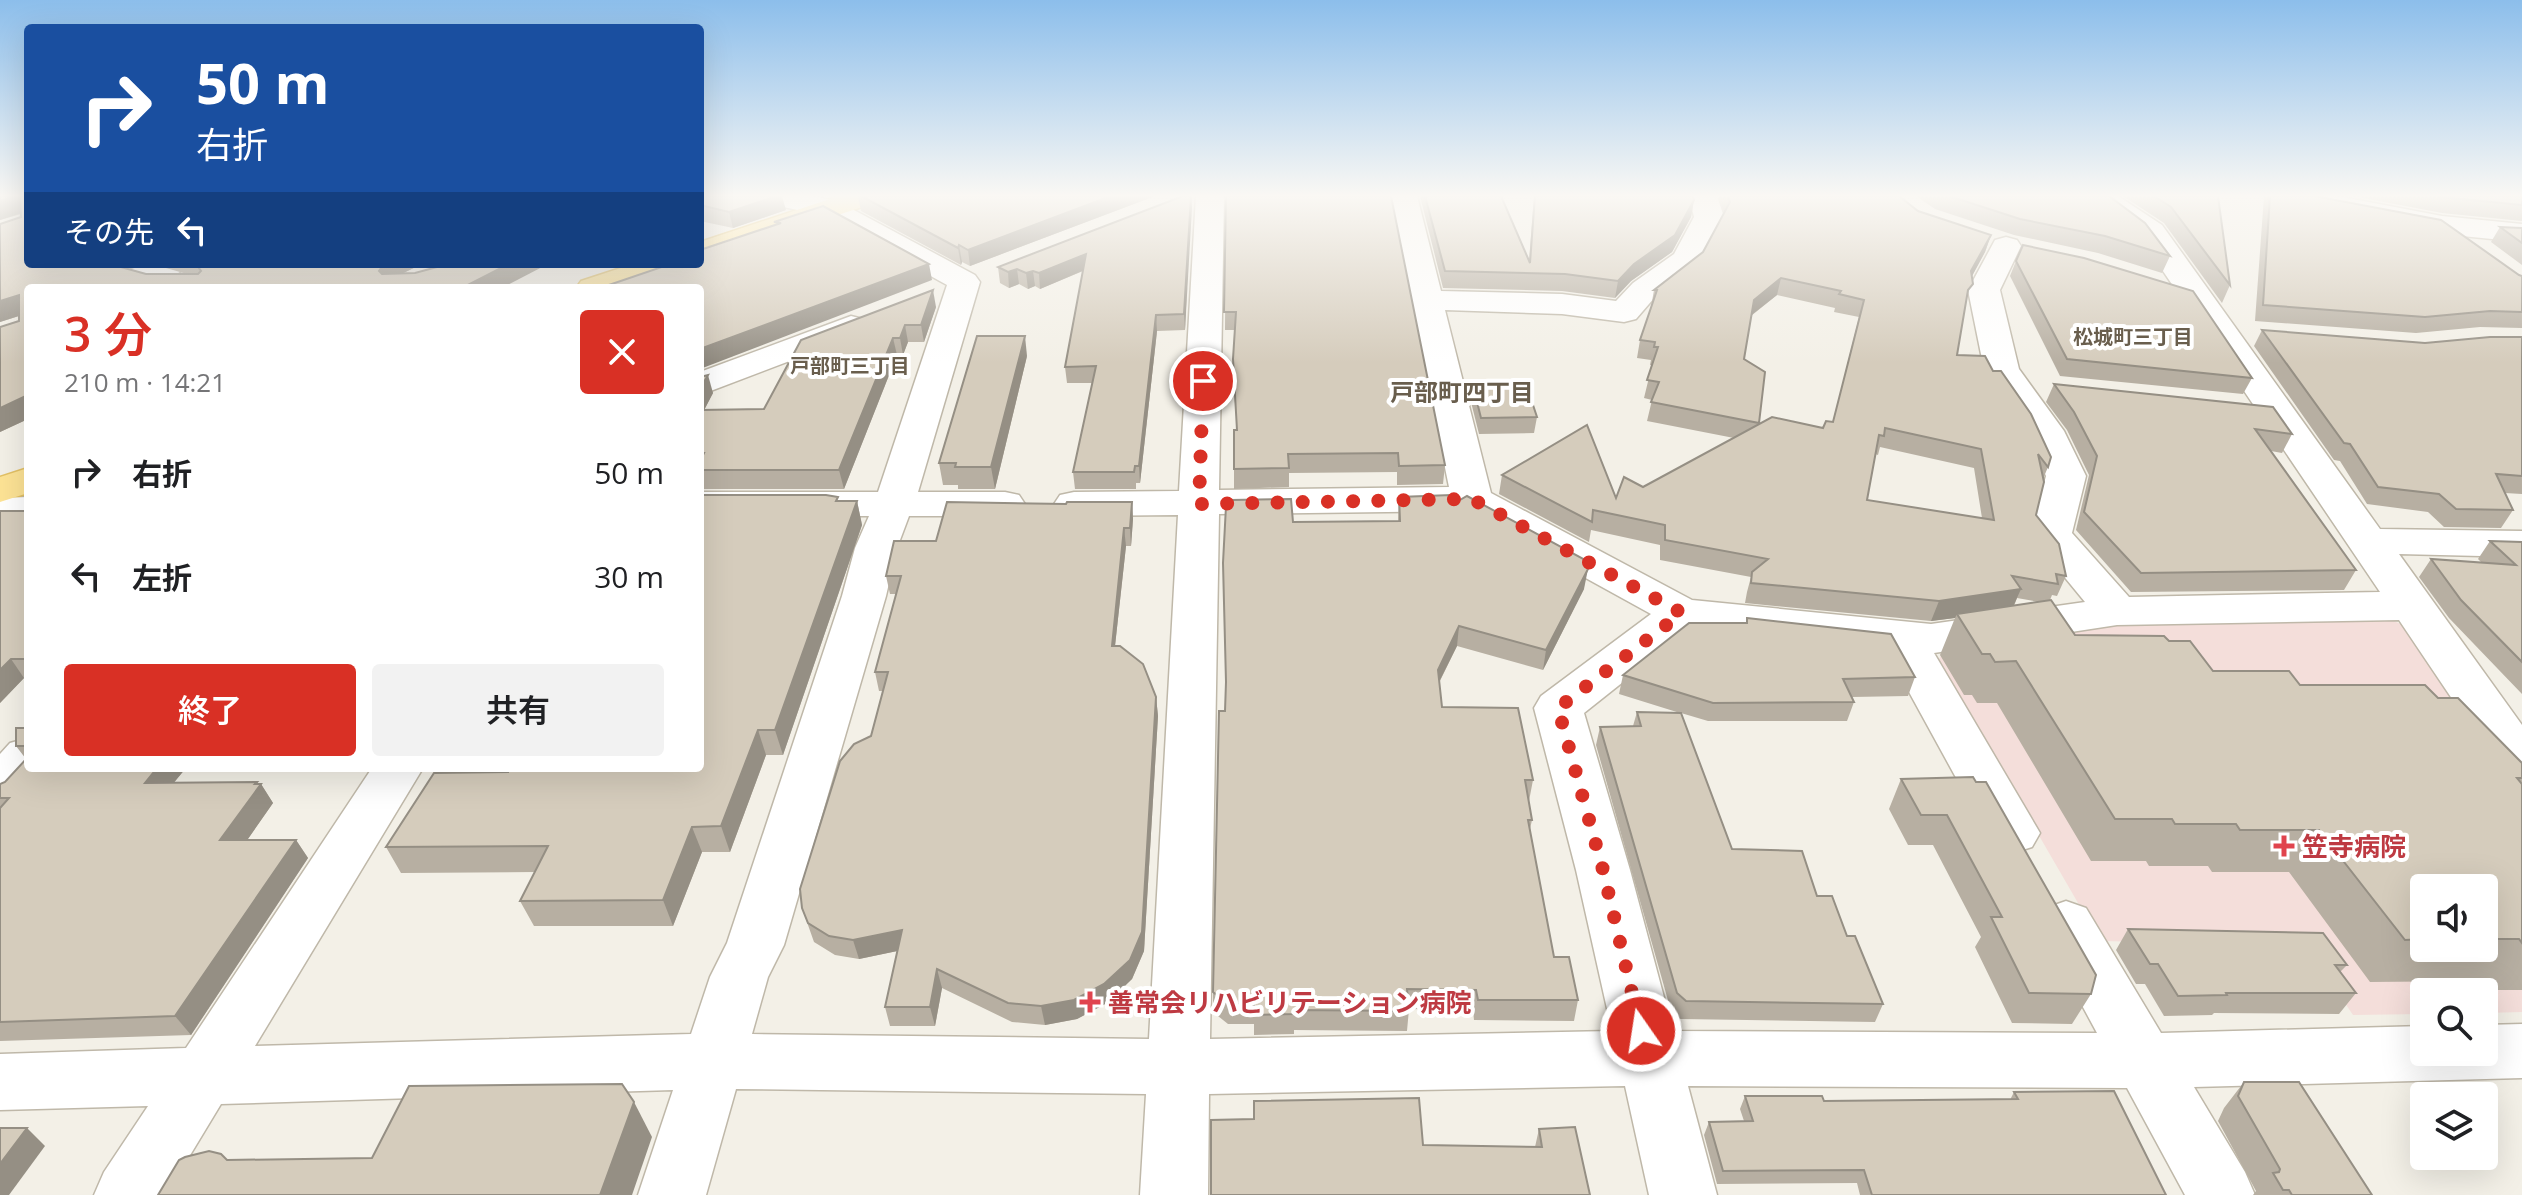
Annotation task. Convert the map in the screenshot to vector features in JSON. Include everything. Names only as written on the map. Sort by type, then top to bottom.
[{"type":"main road","points":[[604,284],[652,268]]},
{"type":"main road","points":[[0,490],[24,481]]},
{"type":"street","points":[[672,1195],[739,977],[755,945],[864,596],[876,548],[894,504],[964,282],[909,252]]},
{"type":"street","points":[[1174,1195],[1199,504],[1192,252]]},
{"type":"street","points":[[1416,252],[1472,499]]},
{"type":"street","points":[[1427,300],[1562,304],[1624,312],[1644,290],[1686,260],[1690,252]]},
{"type":"street","points":[[2003,252],[1984,290],[2002,369],[2045,431],[2066,476],[2051,535],[2117,611]]},
{"type":"street","points":[[2166,252],[2522,763]]},
{"type":"street","points":[[2481,252],[2490,258]]},
{"type":"street","points":[[124,284],[158,270],[184,284]]},
{"type":"street","points":[[2145,279],[2210,314],[2266,335]]},
{"type":"street","points":[[704,382],[876,316]]},
{"type":"street","points":[[2010,384],[2057,389]]},
{"type":"street","points":[[2230,407],[2278,412]]},
{"type":"street","points":[[704,504],[1199,504],[1472,499],[1682,613],[1931,639],[2117,611],[2411,606]]},
{"type":"street","points":[[0,510],[24,509]]},
{"type":"street","points":[[2366,541],[2522,544]]},
{"type":"street","points":[[1682,613],[1558,708],[1603,870],[1683,1195]]},
{"type":"street","points":[[1902,637],[2221,1195]]},
{"type":"street","points":[[0,786],[24,760]]},
{"type":"street","points":[[128,1195],[395,772]]},
{"type":"street","points":[[0,1082],[713,1061],[1179,1067],[1647,1058],[2144,1061],[2522,1051]]},
{"type":"shaded area","name":"笠寺病院","points":[[2377,614],[2403,625],[2522,804],[2522,1012],[2498,1013],[2498,978],[2410,978],[2410,1014],[2353,1015],[2306,945],[2100,941],[1938,661],[1943,652],[2131,620]]},
{"type":"building","points":[[0,252],[24,252],[24,268],[124,268],[146,274],[198,274],[201,271],[199,268],[381,268],[379,271],[382,274],[415,273],[433,268],[501,268],[470,284],[24,284],[24,397],[0,408],[0,327],[19,321],[19,295],[0,301]]},
{"type":"building","points":[[704,252],[907,252],[929,264],[704,348],[704,284],[612,284],[659,268],[704,268]]},
{"type":"building","points":[[1038,252],[1188,252],[1184,314],[1156,315],[1139,466],[1135,466],[1134,472],[1073,472],[1096,366],[1065,367],[1086,254],[1039,273],[1017,269],[1008,272],[998,267]]},
{"type":"building","points":[[1225,252],[1402,252],[1445,465],[1399,466],[1398,453],[1288,454],[1289,468],[1234,469],[1234,430],[1237,430],[1233,359],[1236,312],[1224,312]]},
{"type":"building","points":[[1440,252],[1525,252],[1530,263],[1531,252],[1651,252],[1618,281],[1565,274],[1445,271]]},
{"type":"building","points":[[1703,252],[1982,252],[1971,271],[1973,284],[1968,290],[1957,355],[1985,356],[1993,371],[2001,371],[2031,414],[2051,457],[2048,467],[2038,454],[2044,482],[2036,515],[2059,544],[2066,576],[2056,574],[2058,584],[2012,576],[2021,589],[1939,601],[1751,583],[1752,572],[1768,559],[1665,540],[1665,525],[1593,510],[1592,522],[1502,475],[1587,425],[1616,498],[1624,477],[1643,487],[1772,417],[1823,428],[1826,421],[1833,422],[1864,300],[1839,294],[1841,291],[1781,278],[1754,300],[1744,359],[1765,372],[1759,423],[1651,402],[1659,382],[1647,380],[1658,347],[1654,347],[1655,342],[1640,340],[1657,290],[1654,290]],"holes":[[[1885,428],[1981,449],[1994,520],[1867,500],[1879,435],[1884,436]]]},
{"type":"building","points":[[2020,252],[2055,252],[2193,291],[2252,378],[2067,359],[2016,261]]},
{"type":"building","points":[[2205,252],[2226,252],[2230,285]]},
{"type":"building","points":[[2266,252],[2486,252],[2522,276],[2522,312],[2490,311],[2425,317],[2263,305]]},
{"type":"building","points":[[933,290],[921,325],[905,325],[900,338],[893,338],[839,470],[704,470],[704,410],[764,409],[801,340]]},
{"type":"building","points":[[2262,330],[2425,343],[2522,337],[2522,476],[2496,474],[2513,510],[2456,509],[2439,494],[2378,487],[2350,444],[2344,443]]},
{"type":"building","points":[[977,336],[1025,336],[991,467],[955,467],[956,463],[939,463]]},
{"type":"building","points":[[1525,381],[1537,417],[1481,418],[1472,382]]},
{"type":"building","points":[[2054,384],[2273,407],[2292,434],[2255,429],[2356,570],[2141,573],[2084,512],[2097,456],[2074,412]]},
{"type":"building","points":[[704,495],[826,495],[838,497],[836,501],[857,501],[775,730],[758,730],[721,826],[692,827],[663,900],[520,901],[548,846],[386,847],[434,773],[704,772]]},
{"type":"building","points":[[1451,495],[1453,504],[1467,496],[1589,562],[1546,650],[1459,626],[1438,670],[1442,707],[1518,708],[1533,780],[1525,780],[1532,820],[1528,820],[1554,957],[1569,957],[1578,1000],[1478,1000],[1476,990],[1407,989],[1409,1011],[1294,1010],[1295,1014],[1254,1015],[1254,1004],[1228,1004],[1213,992],[1219,711],[1225,711],[1226,682],[1223,563],[1226,506],[1232,506],[1232,500],[1291,499],[1293,522],[1400,521],[1399,497]]},
{"type":"building","points":[[947,502],[1132,502],[1130,528],[1124,528],[1112,646],[1120,646],[1143,664],[1156,697],[1142,932],[1130,960],[1104,984],[1074,1000],[1041,1006],[1008,1003],[937,969],[930,1007],[885,1007],[902,930],[853,940],[829,936],[808,923],[802,908],[800,889],[840,761],[854,744],[871,736],[888,672],[875,672],[901,576],[886,576],[894,541],[936,541]]},
{"type":"building","points":[[0,511],[24,511],[24,659],[11,659],[0,670]]},
{"type":"building","points":[[2490,541],[2522,542],[2522,662],[2461,600],[2431,559],[2516,565]]},
{"type":"building","points":[[2051,600],[2075,635],[2164,636],[2169,641],[2190,641],[2213,671],[2289,671],[2300,685],[2425,685],[2438,698],[2458,698],[2522,763],[2522,778],[2517,778],[2522,784],[2522,943],[2519,939],[2498,939],[2498,874],[2410,874],[2410,940],[2405,940],[2319,830],[2240,830],[2236,824],[2175,824],[2172,819],[2115,819],[2016,661],[1995,662],[1990,654],[1982,654],[1957,614]]},
{"type":"building","points":[[1747,618],[1891,634],[1915,677],[1843,679],[1854,702],[1713,703],[1623,675],[1689,623],[1747,623]]},
{"type":"building","points":[[1637,712],[1681,713],[1732,849],[1802,851],[1817,896],[1832,896],[1847,936],[1855,936],[1883,1004],[1686,1001],[1677,993],[1600,727],[1641,726]]},
{"type":"building","points":[[16,728],[24,728],[24,746],[16,746]]},
{"type":"building","points":[[24,761],[24,772],[154,772],[145,783],[257,782],[255,784],[261,784],[220,840],[296,840],[175,1016],[0,1022],[0,808],[9,798],[0,798],[0,784]]},
{"type":"building","points":[[1973,777],[1976,782],[1986,782],[2096,975],[2091,994],[2029,993],[1991,917],[2002,917],[1947,815],[1921,815],[1901,779]]},
{"type":"building","points":[[2128,929],[2323,933],[2347,965],[2335,965],[2356,993],[2178,996],[2158,964],[2150,964]]},
{"type":"building","points":[[2244,1082],[2299,1082],[2372,1195],[2292,1195],[2289,1190],[2283,1190],[2273,1173],[2280,1169],[2238,1096]]},
{"type":"building","points":[[622,1084],[634,1102],[600,1195],[158,1195],[179,1160],[209,1151],[221,1154],[227,1160],[372,1158],[409,1086]]},
{"type":"building","points":[[2114,1091],[2166,1195],[1872,1195],[1864,1170],[1723,1171],[1709,1122],[1753,1121],[1745,1096],[1822,1096],[1824,1101],[2018,1099],[2014,1092]]},
{"type":"building","points":[[1419,1098],[1423,1145],[1542,1147],[1539,1129],[1575,1127],[1590,1195],[1211,1195],[1211,1120],[1254,1119],[1254,1101]]},
{"type":"building","points":[[0,1128],[27,1128],[0,1164]]},
{"type":"place","name":"笠寺病院","points":[[2284,846]]},
{"type":"place","name":"善常会リハビリテーション病院","points":[[1090,1002]]},
{"type":"district","name":"松城町三丁目","points":[[2133,336]]},
{"type":"district","name":"戸部町三丁目","points":[[850,365]]},
{"type":"district","name":"戸部町四丁目","points":[[1462,391]]},
{"type":"route","points":[[1203,381],[1199,504],[1472,499],[1682,613],[1558,708],[1603,870],[1641,1031]]}]
